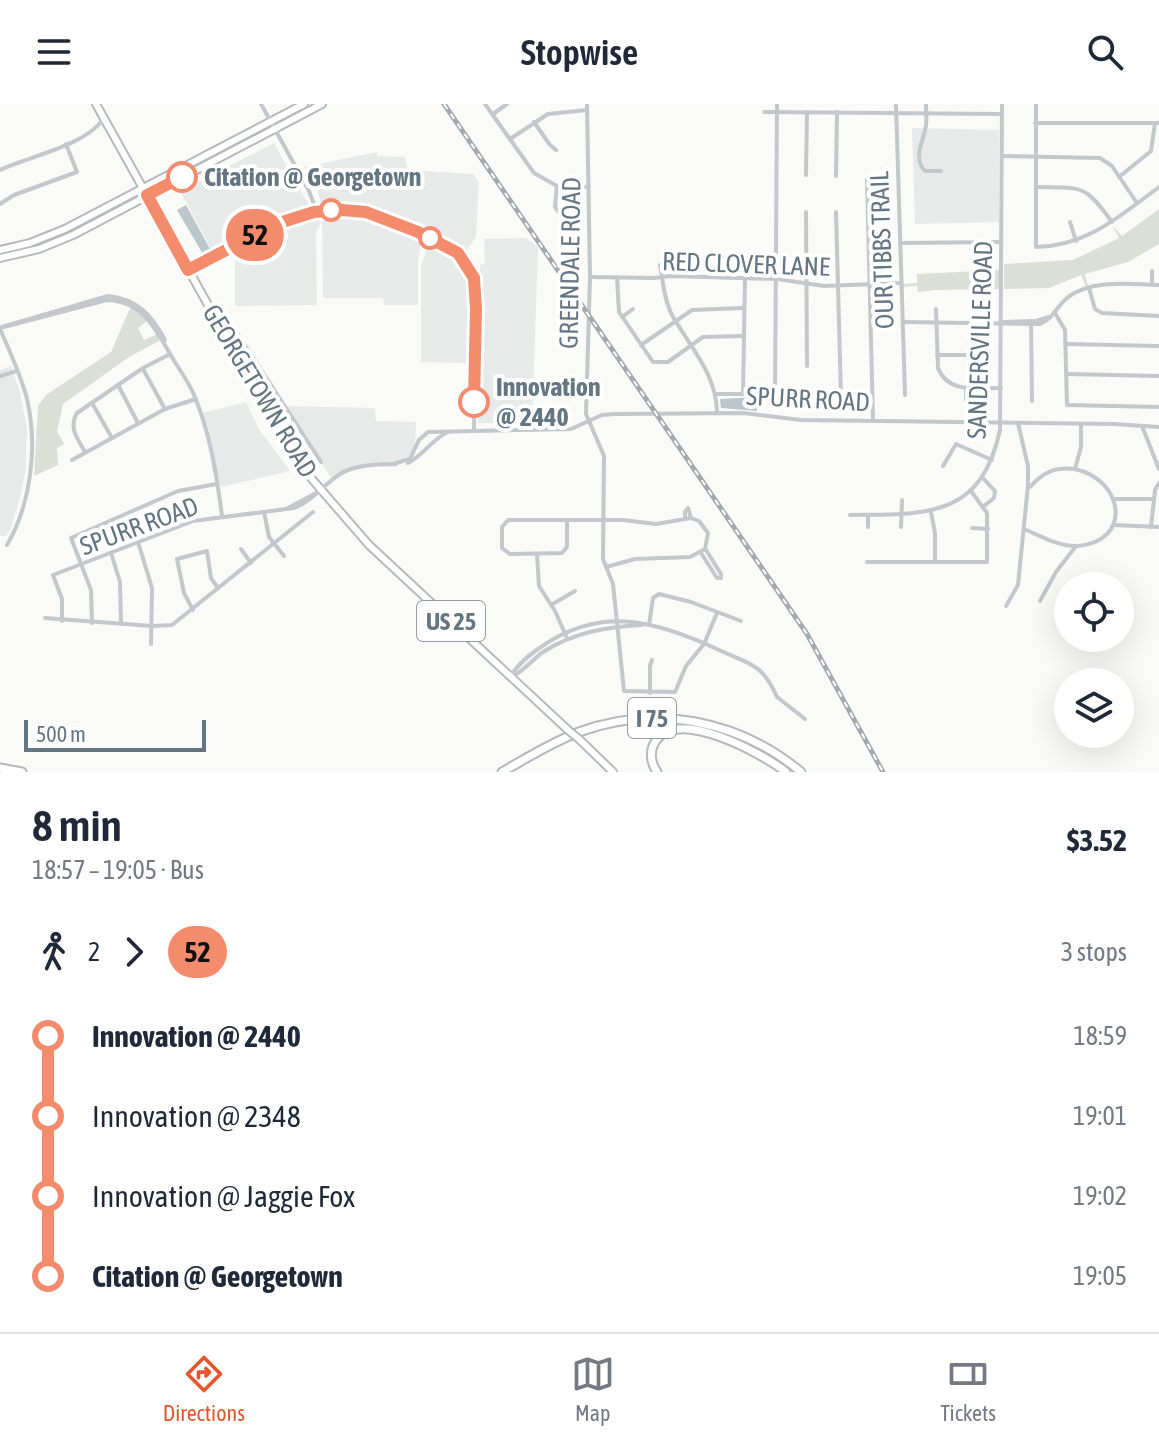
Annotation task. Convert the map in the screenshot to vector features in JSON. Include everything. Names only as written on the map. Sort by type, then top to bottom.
[{"type":"highway","name":"I 75","points":[[502,772],[537,751],[581,732],[612,723],[657,718],[696,722],[735,733],[777,754],[801,772]]},
{"type":"highway","points":[[657,772],[651,759],[654,743],[668,731],[680,729],[709,734],[738,744],[786,772]]},
{"type":"highway","points":[[0,768],[22,772]]},
{"type":"main road","name":"GEORGETOWN ROAD","points":[[96,104],[259,397],[320,490],[369,545],[613,772]]},
{"type":"main road","points":[[272,126],[304,104]]},
{"type":"main road","points":[[0,258],[60,241],[272,126],[322,104]]},
{"type":"main road","points":[[0,250],[53,235],[146,192]]},
{"type":"street","points":[[261,104],[309,191],[317,212]]},
{"type":"street","points":[[485,104],[534,173],[557,186],[589,187]]},
{"type":"street","points":[[492,114],[507,104]]},
{"type":"street","points":[[715,394],[775,394],[777,104]]},
{"type":"street","name":"OUR TIBBS TRAIL","points":[[896,104],[905,395]]},
{"type":"street","points":[[926,104],[926,127],[919,141],[922,169],[941,171]]},
{"type":"street","name":"SANDERSVILLE ROAD","points":[[850,515],[931,512],[971,491],[992,460],[1000,423],[1001,388],[1002,104]]},
{"type":"street","points":[[1036,104],[1036,247],[1076,241],[1112,222],[1159,187]]},
{"type":"street","points":[[509,139],[554,112],[587,107]]},
{"type":"street","name":"GREENDALE ROAD","points":[[587,107],[590,277],[588,421]]},
{"type":"street","points":[[764,112],[1002,114]]},
{"type":"street","points":[[806,175],[807,112]]},
{"type":"street","points":[[836,176],[837,112]]},
{"type":"street","points":[[91,131],[104,118]]},
{"type":"street","points":[[534,122],[556,150]]},
{"type":"street","points":[[1035,123],[1157,123],[1151,151],[1119,177]]},
{"type":"street","points":[[0,170],[102,127],[111,130]]},
{"type":"street","points":[[0,204],[14,195],[77,172],[66,144]]},
{"type":"street","points":[[1002,156],[1096,156],[1108,163],[1137,203]]},
{"type":"street","points":[[867,180],[873,420]]},
{"type":"street","points":[[557,186],[555,207],[562,217],[568,218]]},
{"type":"street","points":[[1036,187],[1074,187],[1088,192],[1112,222]]},
{"type":"street","points":[[188,270],[276,224],[317,212],[342,210],[366,212],[406,227],[458,253],[471,271],[476,291],[474,430]]},
{"type":"street","points":[[806,212],[807,366]]},
{"type":"street","points":[[836,212],[841,397]]},
{"type":"street","points":[[1070,222],[1076,241]]},
{"type":"street","points":[[900,243],[1001,242]]},
{"type":"street","points":[[660,265],[668,306],[708,372],[715,394],[716,413]]},
{"type":"street","points":[[1152,271],[1152,285]]},
{"type":"street","name":"RED CLOVER LANE","points":[[590,277],[777,279],[839,286],[901,283]]},
{"type":"street","points":[[617,277],[618,306],[622,318],[653,362],[668,362],[707,336],[743,336]]},
{"type":"street","points":[[743,394],[745,278]]},
{"type":"street","points":[[902,322],[1045,322],[1066,298],[1089,288],[1159,285]]},
{"type":"street","points":[[1089,288],[1095,309],[1102,313],[1159,316]]},
{"type":"street","points":[[7,545],[19,521],[32,443],[28,403],[0,328],[94,299],[116,297],[131,301],[150,315],[196,399],[222,516]]},
{"type":"street","points":[[641,345],[698,308],[744,308]]},
{"type":"street","points":[[622,318],[633,309]]},
{"type":"street","points":[[936,309],[937,355],[941,376],[955,386],[1001,388]]},
{"type":"street","points":[[1055,313],[1063,323],[1067,405],[1159,407]]},
{"type":"street","points":[[1031,322],[1032,401]]},
{"type":"street","points":[[232,325],[321,462]]},
{"type":"street","points":[[1065,344],[1159,346]]},
{"type":"street","points":[[85,452],[72,424],[77,413],[143,368],[171,353]]},
{"type":"street","points":[[937,355],[966,355]]},
{"type":"street","points":[[143,368],[165,409]]},
{"type":"street","points":[[0,376],[17,371]]},
{"type":"street","points":[[1066,374],[1159,376]]},
{"type":"street","points":[[118,385],[138,423]]},
{"type":"street","points":[[966,388],[966,400]]},
{"type":"street","points":[[259,397],[273,390]]},
{"type":"street","points":[[72,460],[165,409],[196,399]]},
{"type":"street","points":[[92,403],[112,438]]},
{"type":"street","name":"SPURR ROAD","points":[[393,464],[410,459],[419,440],[428,432],[571,429],[608,414],[716,413],[752,414],[776,419],[1159,427]]},
{"type":"street","points":[[588,421],[604,456],[603,559],[613,584],[622,688],[627,693],[675,692],[686,666],[704,644],[717,613]]},
{"type":"street","points":[[1006,606],[1018,585],[1027,490],[1028,466],[1018,423]]},
{"type":"street","points":[[1075,469],[1080,424]]},
{"type":"street","points":[[1142,426],[1159,469]]},
{"type":"street","name":"SPURR ROAD","points":[[62,621],[62,599],[53,575],[193,521],[286,509],[352,469],[411,462],[439,436],[459,430]]},
{"type":"street","points":[[943,466],[956,444],[992,460]]},
{"type":"street","points":[[1024,529],[1054,542],[1076,546],[1100,538],[1113,525],[1115,499],[1097,477],[1075,469],[1048,471],[1027,490]]},
{"type":"street","points":[[982,477],[995,491],[994,498],[984,506]]},
{"type":"street","points":[[1151,527],[1159,483]]},
{"type":"street","points":[[92,623],[91,590],[71,538],[178,491],[217,484]]},
{"type":"street","points":[[867,562],[987,562],[987,513],[971,491]]},
{"type":"street","points":[[1115,499],[1154,499]]},
{"type":"street","points":[[901,527],[902,500]]},
{"type":"street","points":[[264,512],[267,530],[284,556]]},
{"type":"street","points":[[45,618],[92,623],[172,625],[313,512]]},
{"type":"street","points":[[931,512],[935,561]]},
{"type":"street","points":[[868,515],[868,527]]},
{"type":"street","points":[[567,521],[567,547],[564,552],[510,554],[504,551],[502,527],[508,520],[603,521],[656,524],[688,518],[699,521],[708,533],[703,551],[717,578],[721,578],[703,551]]},
{"type":"street","points":[[1113,525],[1159,527]]},
{"type":"street","points":[[972,528],[988,529]]},
{"type":"street","points":[[138,542],[152,588],[151,644]]},
{"type":"street","points":[[1040,601],[1056,572],[1076,546]]},
{"type":"street","points":[[241,549],[251,563]]},
{"type":"street","points":[[193,610],[184,593],[177,559],[207,551],[211,578],[219,589]]},
{"type":"street","points":[[606,567],[635,559],[690,557],[703,551]]},
{"type":"street","points":[[111,553],[120,582],[121,624]]},
{"type":"street","points":[[537,554],[539,586],[566,636]]},
{"type":"street","points":[[551,605],[575,591]]},
{"type":"street","points":[[649,625],[653,598],[659,594],[691,602],[741,621]]},
{"type":"street","points":[[511,676],[516,668],[538,652],[585,626],[617,623],[649,625],[687,635],[743,661],[760,672],[777,697],[805,719]]},
{"type":"street","points":[[650,693],[652,660]]},
{"type":"shaded area","points":[[912,128],[999,130],[999,222],[915,224]]},
{"type":"shaded area","points":[[274,143],[311,209],[285,216],[213,253],[180,191]]},
{"type":"shaded area","points":[[377,152],[377,156],[405,157],[407,170],[473,174],[479,182],[476,237],[464,254],[454,244],[406,220],[377,210],[322,208],[318,192],[304,167]]},
{"type":"shaded area","points":[[186,205],[210,249],[203,254],[177,210]]},
{"type":"shaded area","points":[[1159,209],[1159,244],[1128,262],[1085,274],[1088,286],[1081,275],[1049,288],[1004,289],[1004,264],[1073,260],[1119,238],[1112,225],[1122,236]]},
{"type":"shaded area","points":[[323,218],[366,218],[392,224],[421,240],[418,305],[384,305],[383,298],[323,298],[322,220],[316,233],[317,305],[235,306],[235,251],[285,227]]},
{"type":"shaded area","points":[[526,238],[538,247],[532,423],[478,423],[480,265],[485,263],[484,239]]},
{"type":"shaded area","points":[[430,243],[452,254],[465,267],[471,283],[471,363],[421,362],[421,265]]},
{"type":"shaded area","points":[[999,270],[999,289],[918,292],[917,286],[903,287],[903,284],[917,283],[917,274]]},
{"type":"shaded area","points":[[131,306],[148,320],[138,328],[144,340],[157,334],[161,340],[129,357],[63,404],[57,431],[64,444],[57,448],[58,465],[34,476],[38,406],[46,395],[111,352]]},
{"type":"shaded area","points":[[11,366],[27,428],[26,468],[11,528],[6,536],[0,536],[0,370]]},
{"type":"shaded area","points":[[757,397],[757,411],[721,408],[720,399]]},
{"type":"shaded area","points":[[246,402],[259,429],[290,471],[221,487],[202,413]]},
{"type":"shaded area","points":[[282,406],[375,408],[376,421],[416,422],[415,449],[399,463],[353,466],[331,477]]},
{"type":"railway","points":[[444,104],[807,634],[883,772]]},
{"type":"bus line","name":"52","points":[[182,177],[147,195],[188,270],[276,224],[297,216],[331,210],[366,212],[442,243],[458,253],[471,271],[476,291],[474,402]]},
{"type":"place","name":"Citation @ Georgetown","points":[[182,177]]},
{"type":"place","name":"Innovation @ 2440","points":[[474,402]]}]
